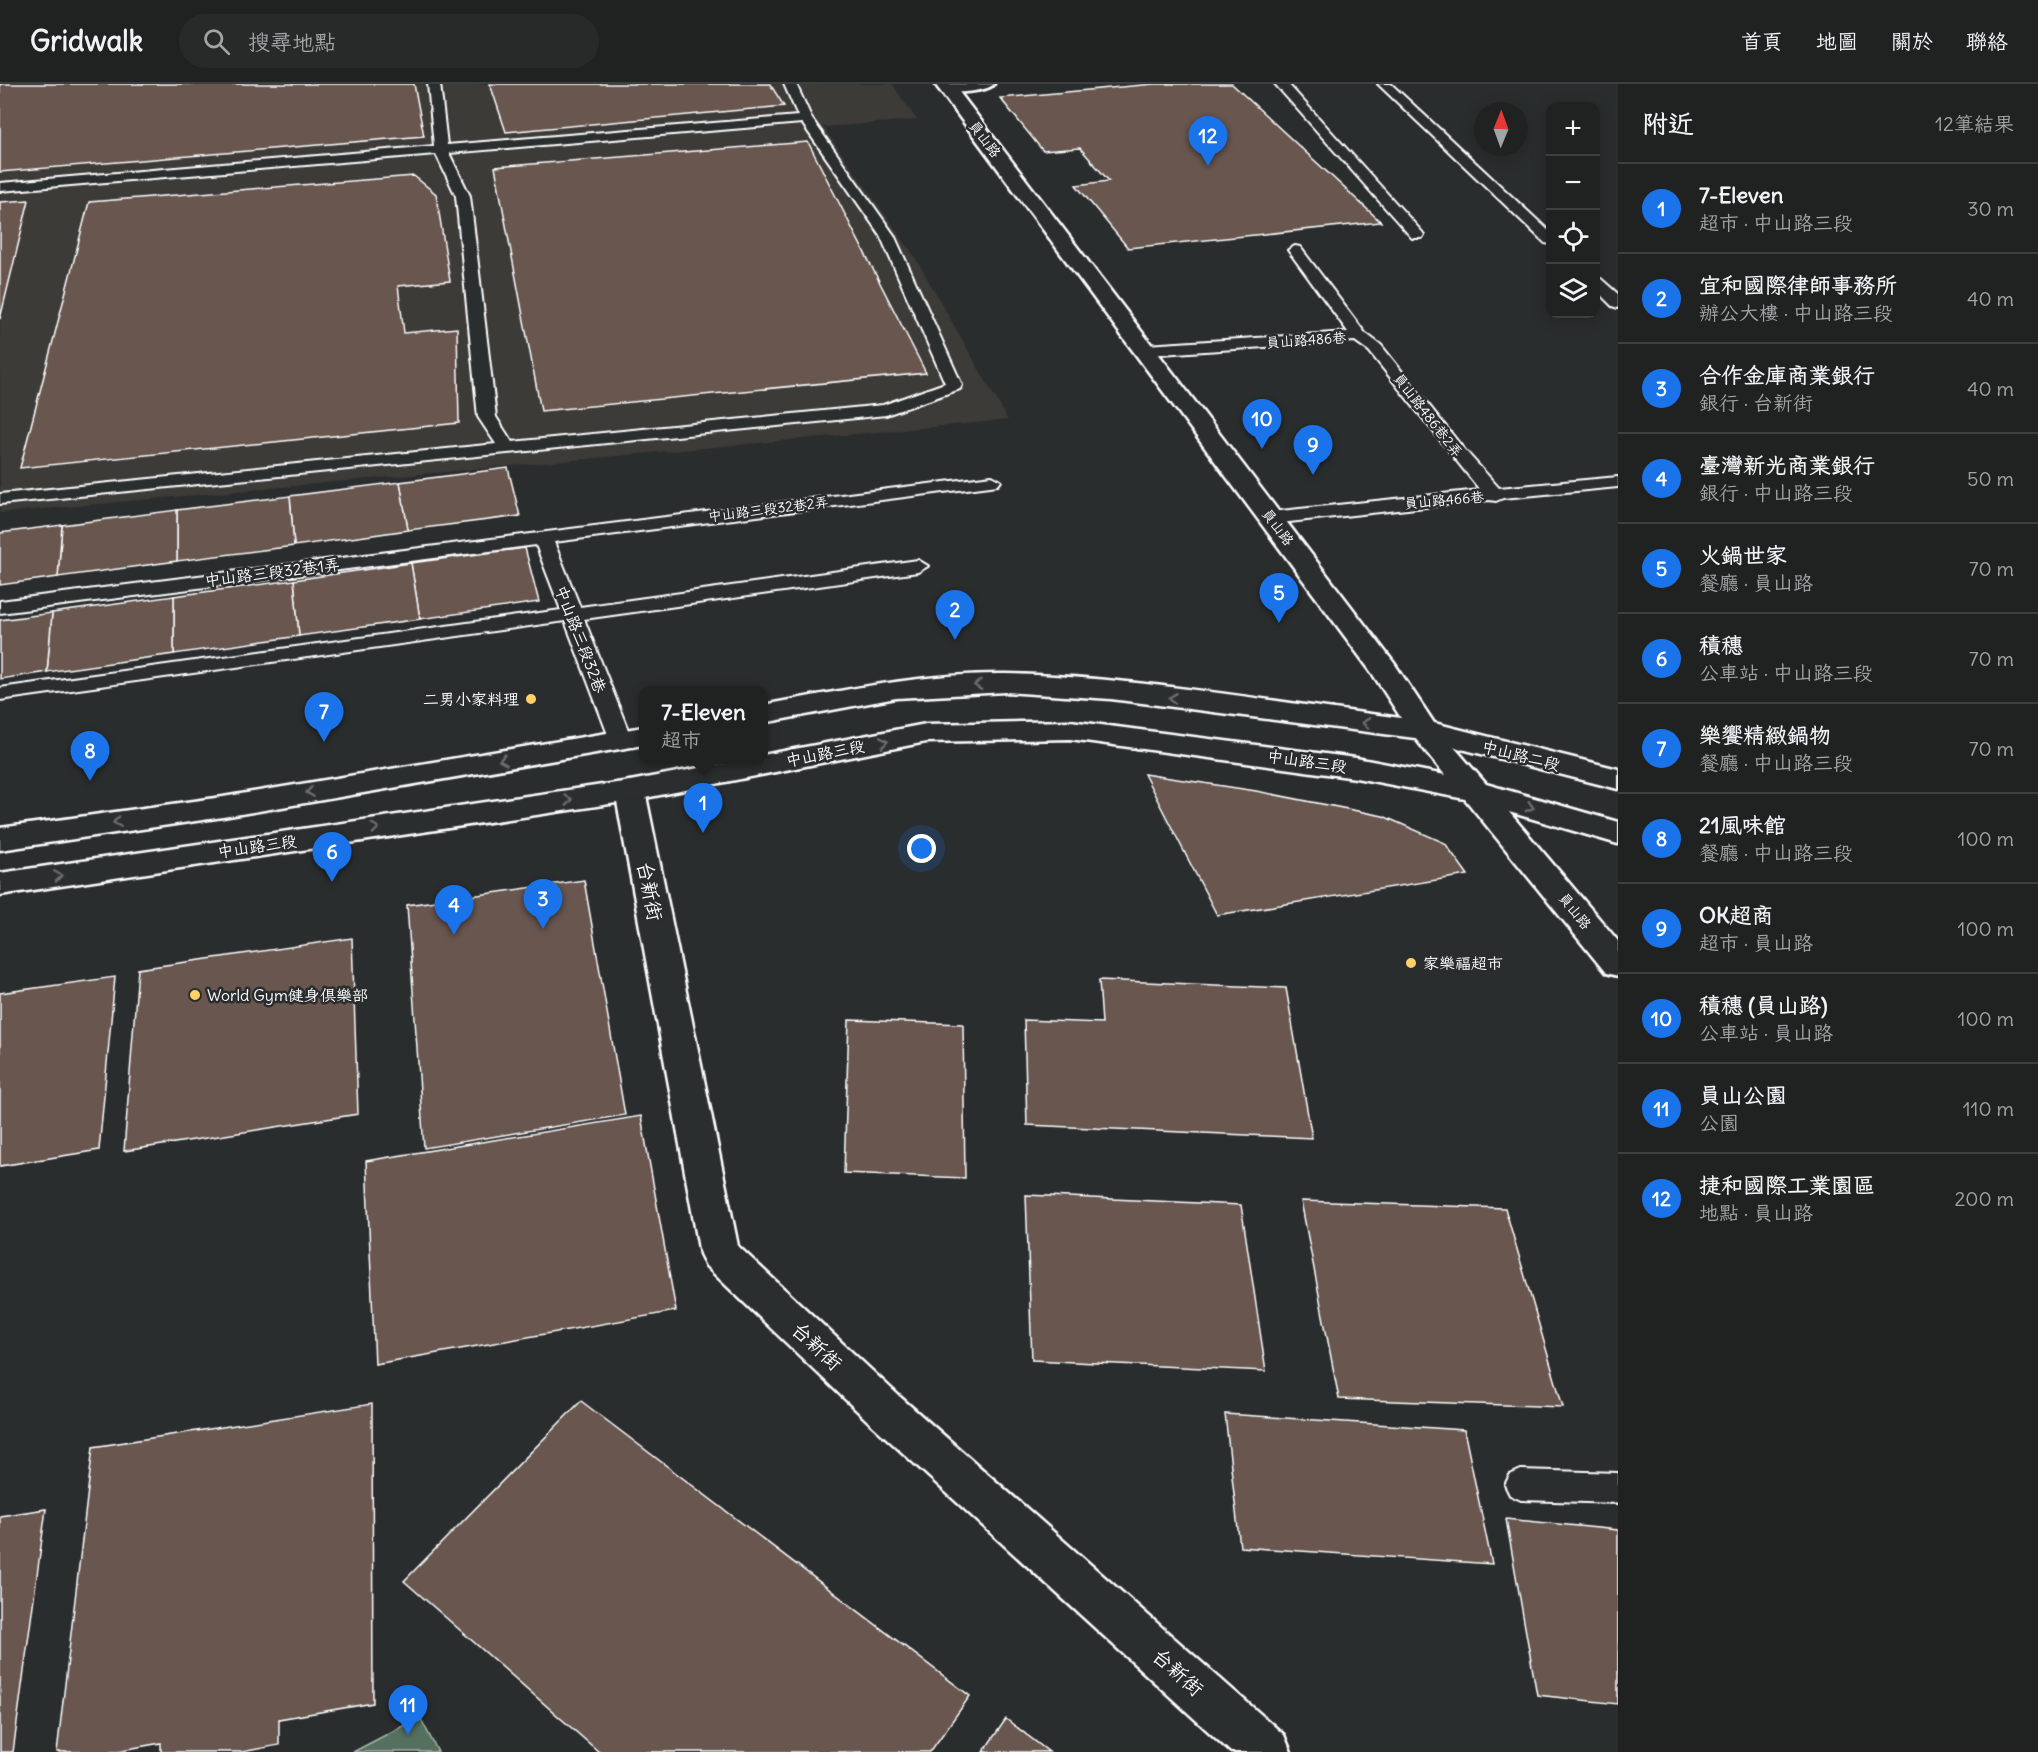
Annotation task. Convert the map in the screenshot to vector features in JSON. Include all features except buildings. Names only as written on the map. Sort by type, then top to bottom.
[{"type":"street","points":[[946,86],[986,84]]},
{"type":"street","name":"員山路","points":[[946,86],[1146,350],[1168,385],[1384,669],[1424,730],[1618,964]]},
{"type":"street","points":[[768,713],[896,689],[1006,683],[1111,690],[1424,730]]},
{"type":"street","name":"中山路三段","points":[[0,884],[630,791],[926,734],[1070,730],[1356,768],[1473,791]]},
{"type":"street","name":"中山路二段","points":[[1424,730],[1618,779]]},
{"type":"street","points":[[0,839],[223,807],[632,738]]},
{"type":"street","name":"台新街","points":[[630,791],[720,1254],[884,1409],[1267,1752]]},
{"type":"street","points":[[1473,791],[1618,833]]},
{"type":"lane","points":[[434,84],[441,150],[463,196],[487,417],[507,448]]},
{"type":"lane","points":[[0,498],[886,410],[954,385],[887,235],[806,119],[790,84]]},
{"type":"lane","points":[[1281,84],[1417,235]]},
{"type":"lane","points":[[1384,84],[1546,235]]},
{"type":"lane","points":[[0,187],[806,119]]},
{"type":"lane","name":"員山路486巷","points":[[1295,250],[1359,336]]},
{"type":"lane","points":[[1600,286],[1618,303]]},
{"type":"lane","name":"員山路486巷","points":[[1146,350],[1359,336]]},
{"type":"lane","name":"員山路486巷2弄","points":[[1359,336],[1375,348],[1456,451],[1496,496]]},
{"type":"lane","name":"中山路三段32巷2弄","points":[[543,538],[992,481]]},
{"type":"lane","name":"員山路466巷","points":[[1271,518],[1316,511],[1496,496],[1618,482]]},
{"type":"lane","name":"中山路三段32巷1弄","points":[[0,607],[543,538]]},
{"type":"lane","name":"中山路三段32巷","points":[[543,538],[571,614],[632,738]]},
{"type":"lane","points":[[0,694],[918,566]]},
{"type":"lane","points":[[1521,1485],[1618,1488]]},
{"type":"shaded area","points":[[0,84],[892,84],[917,120],[823,127],[915,257],[1008,420],[0,513]]},
{"type":"green space","points":[[420,1717],[438,1752],[353,1752]]},
{"type":"place","name":"捷和國際工業園區","points":[[1208,166]]},
{"type":"place","name":"積穗 (員山路)","points":[[1262,449]]},
{"type":"place","name":"OK超商","points":[[1313,475]]},
{"type":"place","name":"火鍋世家","points":[[1279,623]]},
{"type":"place","name":"宜和國際律師事務所","points":[[955,640]]},
{"type":"place","name":"二男小家料理","points":[[531,699]]},
{"type":"place","name":"樂饗精緻鍋物","points":[[324,742]]},
{"type":"place","name":"21風味館","points":[[90,781]]},
{"type":"place","name":"7-Eleven","points":[[703,833]]},
{"type":"place","name":"積穗","points":[[332,882]]},
{"type":"place","name":"合作金庫商業銀行","points":[[543,929]]},
{"type":"place","name":"臺灣新光商業銀行","points":[[454,935]]},
{"type":"place","name":"家樂福超市","points":[[1411,963]]},
{"type":"place","name":"World Gym健身俱樂部","points":[[195,995]]},
{"type":"place","name":"員山公園","points":[[408,1735]]}]
